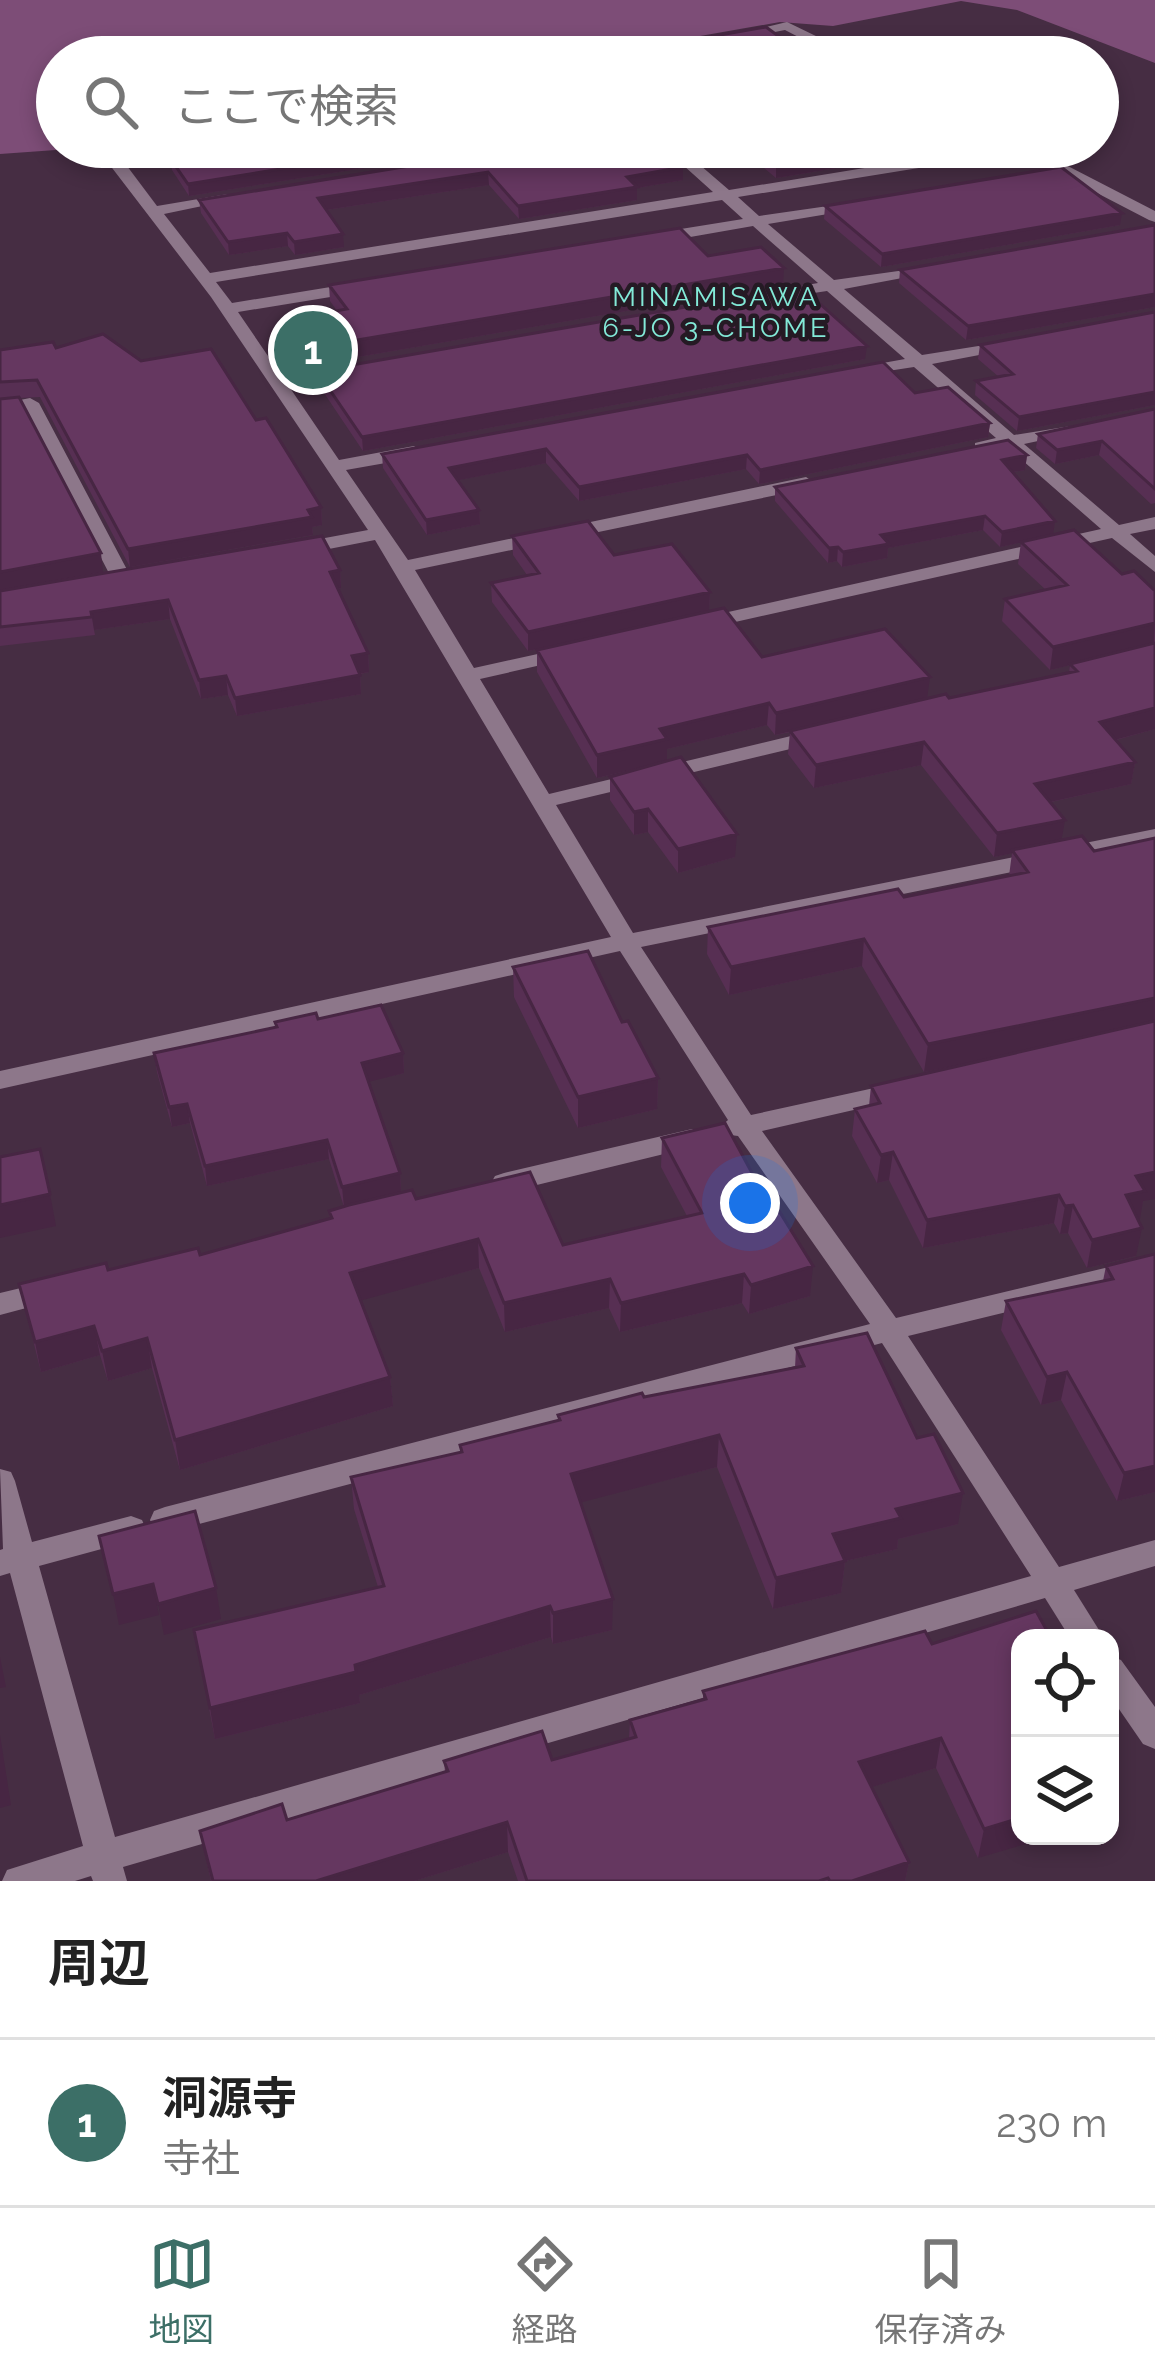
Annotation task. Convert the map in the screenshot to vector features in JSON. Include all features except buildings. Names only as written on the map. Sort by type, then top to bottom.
[{"type":"street","points":[[733,36],[787,26],[807,36]]},
{"type":"street","points":[[120,168],[206,279],[403,567],[626,942],[744,1125],[889,1330],[1082,1629]]},
{"type":"street","points":[[695,168],[1155,566]]},
{"type":"street","points":[[206,279],[896,168]]},
{"type":"street","points":[[1061,168],[1155,217]]},
{"type":"street","points":[[1042,174],[1065,170]]},
{"type":"street","points":[[153,211],[247,196]]},
{"type":"street","points":[[642,240],[876,202]]},
{"type":"street","points":[[1132,233],[1155,229]]},
{"type":"street","points":[[763,298],[948,266]]},
{"type":"street","points":[[227,309],[388,282]]},
{"type":"street","points":[[849,374],[1026,340]]},
{"type":"street","points":[[274,382],[367,366]]},
{"type":"street","points":[[0,409],[31,404],[113,583],[146,577]]},
{"type":"street","points":[[964,451],[1093,425]]},
{"type":"street","points":[[333,467],[427,450]]},
{"type":"street","points":[[403,567],[824,480]]},
{"type":"street","points":[[676,630],[1155,523]]},
{"type":"street","points":[[285,551],[377,534]]},
{"type":"street","points":[[468,676],[583,650]]},
{"type":"street","points":[[542,802],[837,731]]},
{"type":"street","points":[[0,1080],[626,942],[1155,836]]},
{"type":"street","points":[[465,1192],[927,1085]]},
{"type":"street","points":[[11,1560],[1155,1265]]},
{"type":"street","points":[[0,1304],[70,1287]]},
{"type":"street","points":[[0,1481],[11,1560],[107,1869]]},
{"type":"street","points":[[19,1881],[107,1869],[1155,1553]]},
{"type":"street","points":[[1119,1683],[1155,1734]]},
{"type":"shaded area","points":[[0,0],[1155,0],[1155,63],[1119,49],[1119,36],[1085,36],[1017,10],[961,1],[833,26],[780,22],[700,36],[36,36],[36,151],[0,154]]},
{"type":"place","name":"洞源寺","points":[[313,350]]},
{"type":"district","name":"MINAMISAWA 6-JO 3-CHOME","points":[[716,312]]}]
